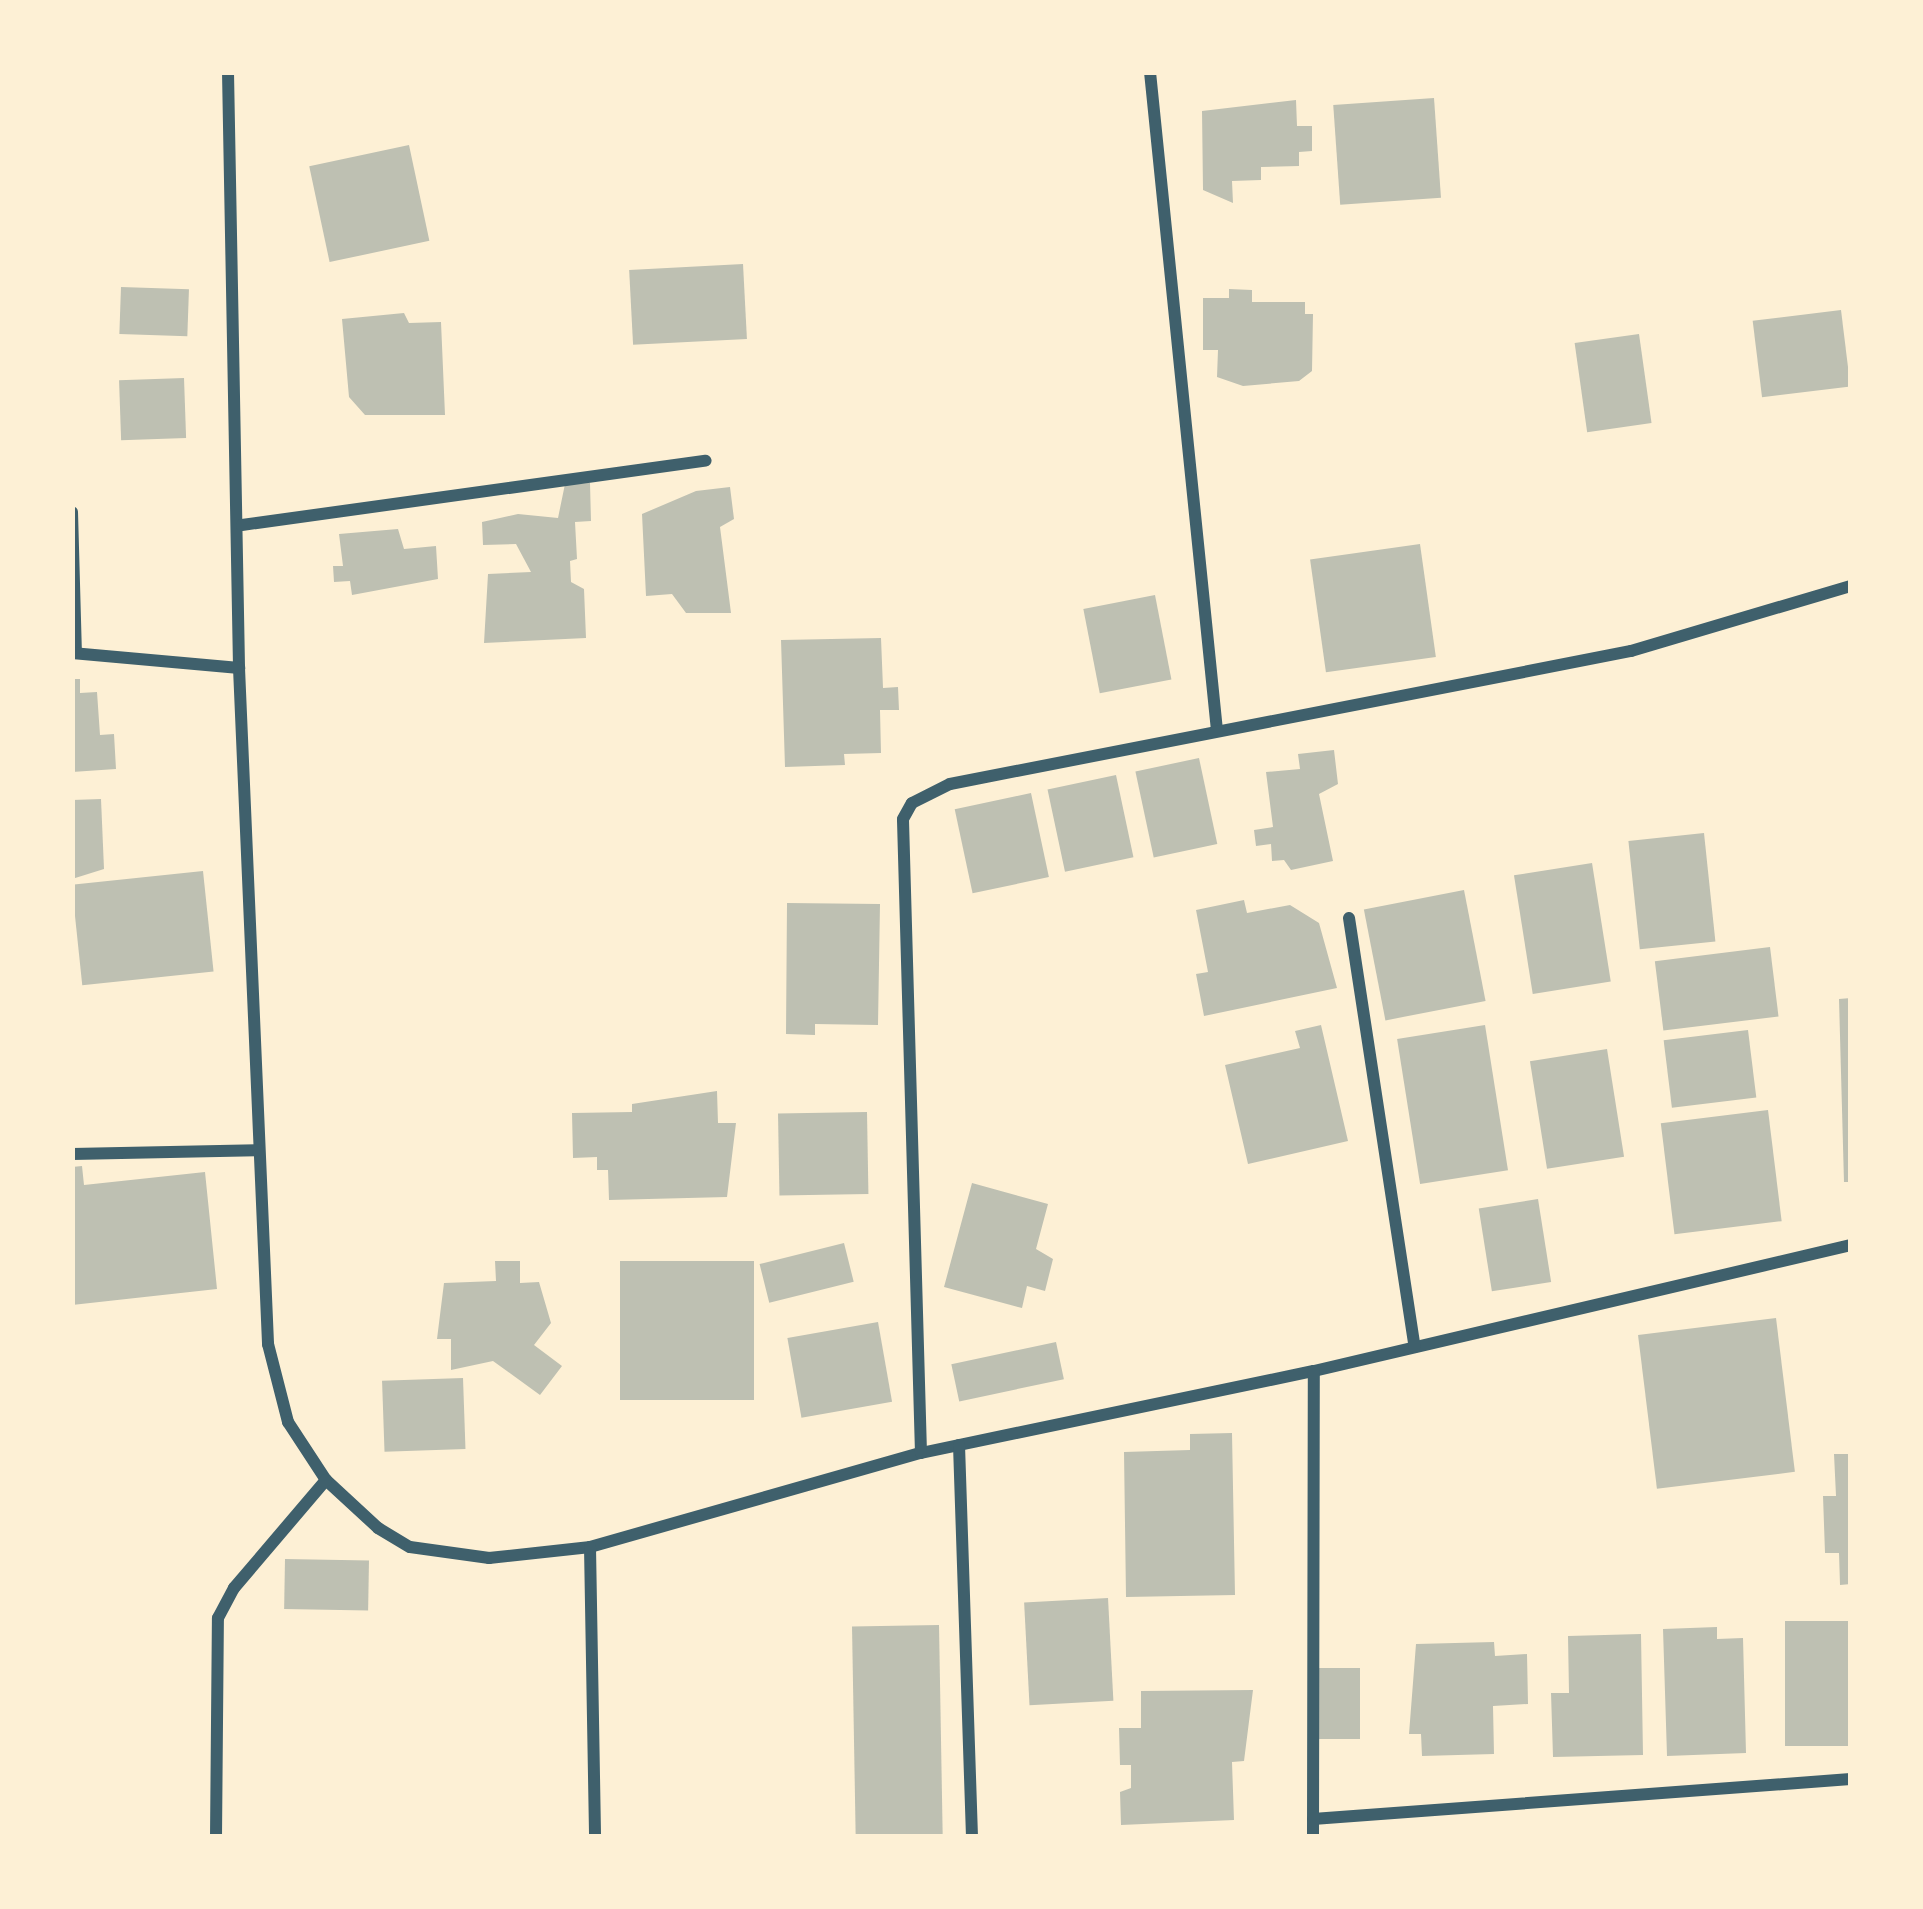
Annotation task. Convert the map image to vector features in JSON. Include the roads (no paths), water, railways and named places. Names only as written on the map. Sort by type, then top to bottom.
[{"type":"street","points":[[228,72],[242,525],[238,668],[258,1150],[275,1388],[326,1480],[410,1547],[489,1558],[590,1547],[921,1453],[1314,1371],[1851,1244]]},
{"type":"street","points":[[1150,72],[1217,731]]},
{"type":"street","points":[[242,525],[706,461]]},
{"type":"street","points":[[72,512],[74,652],[238,668]]},
{"type":"street","points":[[921,1453],[903,819],[924,793],[950,784],[1631,651],[1851,586]]},
{"type":"street","points":[[1349,918],[1415,1347]]},
{"type":"street","points":[[72,1154],[258,1150]]},
{"type":"street","points":[[1313,1837],[1314,1371]]},
{"type":"street","points":[[959,1445],[972,1837]]},
{"type":"street","points":[[216,1837],[218,1618],[234,1588],[326,1480]]},
{"type":"street","points":[[590,1547],[595,1837]]},
{"type":"street","points":[[1313,1819],[1851,1779]]}]
